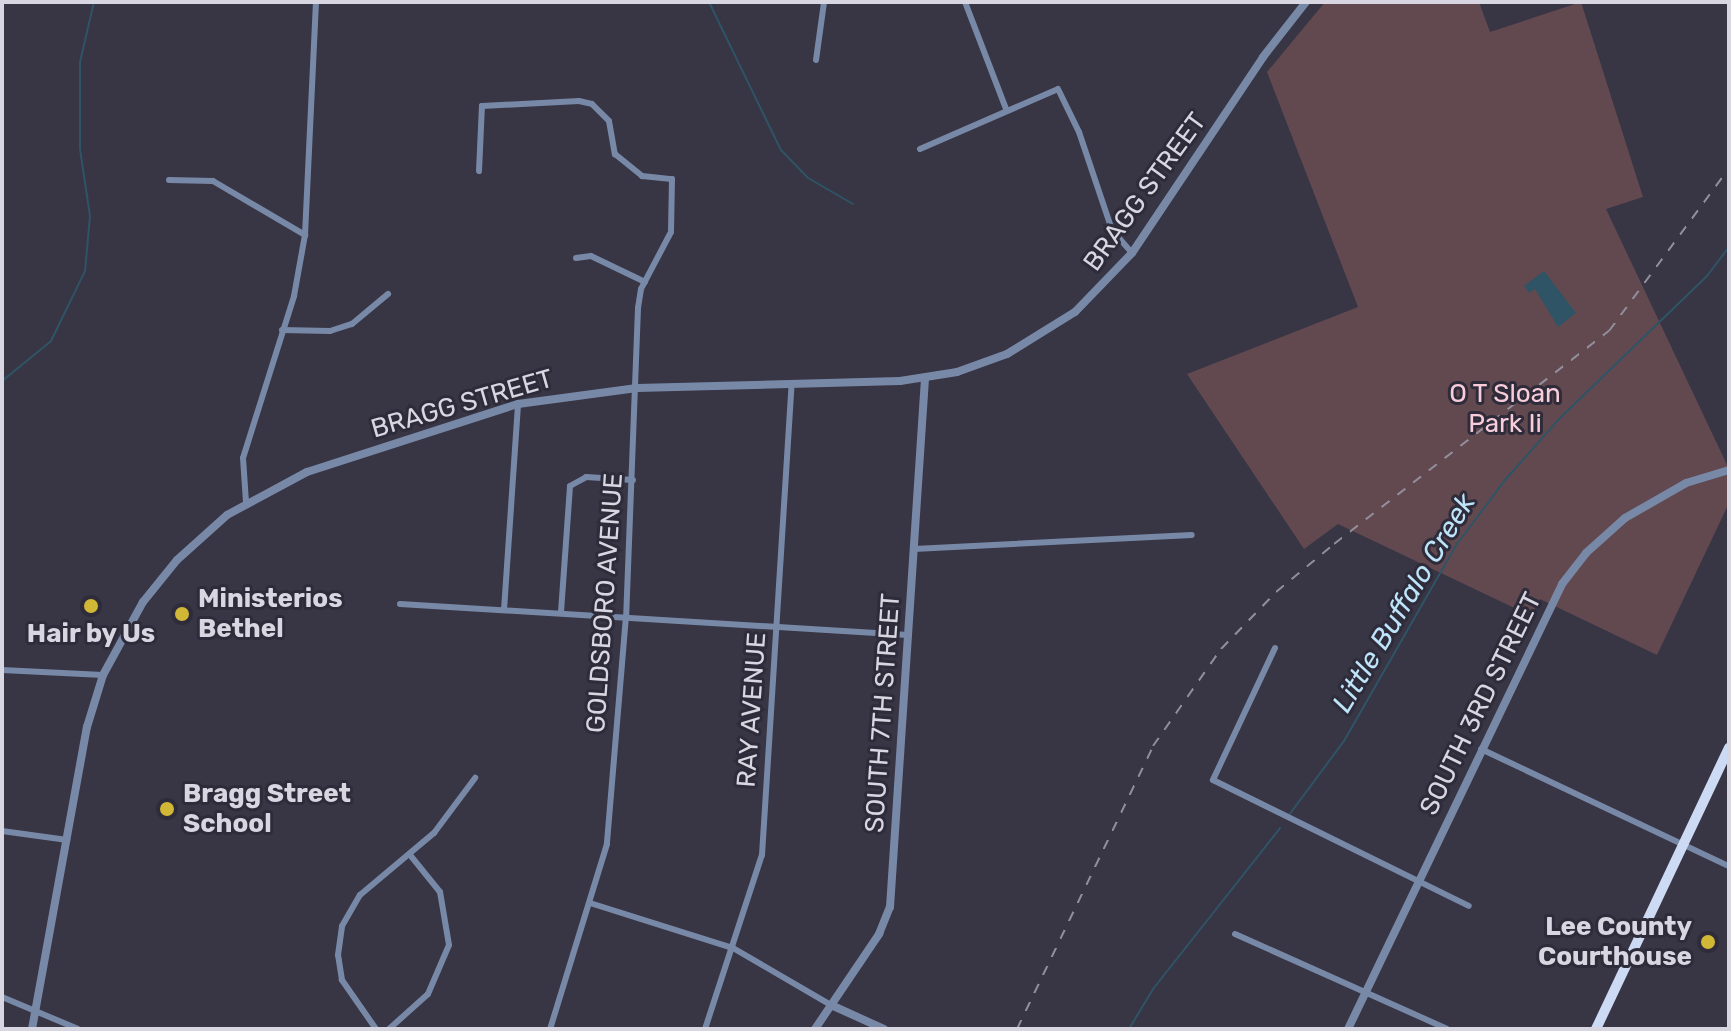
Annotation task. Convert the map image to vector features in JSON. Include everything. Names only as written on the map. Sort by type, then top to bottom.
[{"type":"main road","points":[[1596,1029],[1729,748]]},
{"type":"street","points":[[246,502],[240,468],[282,330],[305,235],[316,2]]},
{"type":"street","points":[[816,60],[824,2]]},
{"type":"street","points":[[965,2],[1006,109]]},
{"type":"street","name":"BRAGG STREET","points":[[32,1029],[87,727],[103,675],[130,622],[168,570],[246,502],[307,472],[518,404],[637,388],[925,378],[979,366],[1029,343],[1075,312],[1132,253],[1263,57],[1306,2]]},
{"type":"street","points":[[920,149],[1050,90],[1065,96],[1112,230],[1132,253]]},
{"type":"street","name":"GOLDSBORO AVENUE","points":[[479,171],[482,106],[579,101],[592,104],[609,121],[615,154],[642,176],[672,179],[671,232],[645,282],[638,308],[626,616],[610,821],[590,903],[550,1029]]},
{"type":"street","points":[[169,180],[213,181],[305,235]]},
{"type":"street","points":[[576,258],[591,256],[645,282]]},
{"type":"street","points":[[282,330],[330,331],[352,324],[388,294]]},
{"type":"street","name":"SOUTH 7TH STREET","points":[[815,1029],[879,934],[890,907],[925,378]]},
{"type":"street","name":"RAY AVENUE","points":[[705,1029],[762,855],[792,384]]},
{"type":"street","points":[[504,610],[518,404]]},
{"type":"street","name":"SOUTH 3RD STREET","points":[[1348,1029],[1554,599],[1586,553],[1613,527],[1661,495],[1729,470]]},
{"type":"street","points":[[561,612],[570,486],[586,477],[633,480]]},
{"type":"street","points":[[914,549],[1192,535]]},
{"type":"street","points":[[400,604],[908,635]]},
{"type":"street","points":[[1275,648],[1213,780],[1417,884],[1469,906]]},
{"type":"street","points":[[2,670],[103,675]]},
{"type":"street","points":[[1481,749],[1729,866]]},
{"type":"street","points":[[376,1029],[342,980],[339,941],[360,895],[410,855],[449,816],[475,778]]},
{"type":"street","points":[[2,831],[67,840]]},
{"type":"street","points":[[389,1029],[433,986],[449,945],[440,892],[410,855]]},
{"type":"street","points":[[590,903],[733,948],[831,1005],[884,1029]]},
{"type":"street","points":[[1235,934],[1447,1029]]},
{"type":"street","points":[[2,997],[78,1029]]},
{"type":"green space","name":"O T Sloan Park Ii","points":[[1325,2],[1479,2],[1490,32],[1581,2],[1643,197],[1606,209],[1729,469],[1729,503],[1657,655],[1540,599],[1531,616],[1338,524],[1304,549],[1187,374],[1358,307],[1267,72]]},
{"type":"water","points":[[1544,271],[1576,313],[1558,327],[1535,289],[1529,293],[1524,286]]},
{"type":"waterway","points":[[2,381],[51,341],[85,271],[90,216],[80,149],[80,62],[94,2]]},
{"type":"waterway","points":[[709,2],[781,150],[808,178],[853,204]]},
{"type":"waterway","name":"Little Buffalo Creek","points":[[1289,815],[1344,741],[1457,544],[1505,480],[1560,418],[1707,276],[1729,247]]},
{"type":"waterway","name":"Little Buffalo Creek","points":[[1129,1029],[1153,989],[1280,828]]},
{"type":"railway","points":[[1017,1029],[1153,746],[1221,649],[1276,592],[1334,544],[1609,331],[1729,168]]},
{"type":"place","name":"Hair by Us","points":[[91,606]]},
{"type":"place","name":"Ministerios Bethel","points":[[182,614]]},
{"type":"place","name":"Bragg Street School","points":[[167,809]]},
{"type":"place","name":"Lee County Courthouse","points":[[1708,942]]}]
